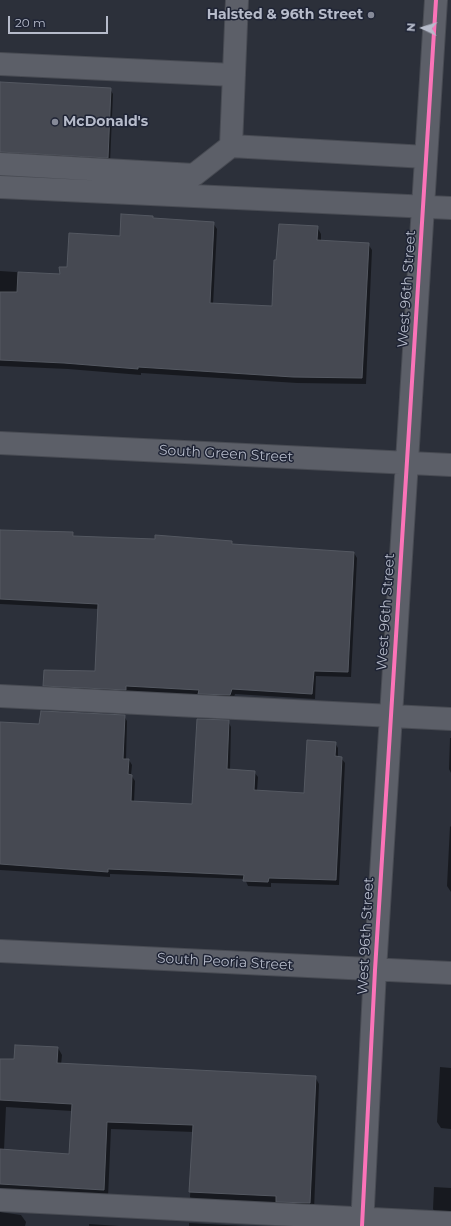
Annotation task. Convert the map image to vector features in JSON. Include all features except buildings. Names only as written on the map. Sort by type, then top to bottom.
[{"type":"street","points":[[231,146],[237,0]]},
{"type":"street","name":"West 96th Street","points":[[362,1222],[375,970],[436,0]]},
{"type":"street","points":[[0,64],[234,75]]},
{"type":"street","points":[[0,164],[194,175],[231,146],[426,157]]},
{"type":"street","points":[[0,187],[451,208]]},
{"type":"street","name":"South Green Street","points":[[0,443],[451,466]]},
{"type":"street","points":[[0,696],[451,719]]},
{"type":"street","name":"South Peoria Street","points":[[0,951],[451,973]]},
{"type":"street","points":[[0,1200],[362,1222],[451,1223]]},
{"type":"cycle path","points":[[362,1226],[375,970],[436,0]]},
{"type":"place","name":"Halsted & 96th Street","points":[[371,15]]},
{"type":"place","name":"McDonald's","points":[[55,122]]}]
